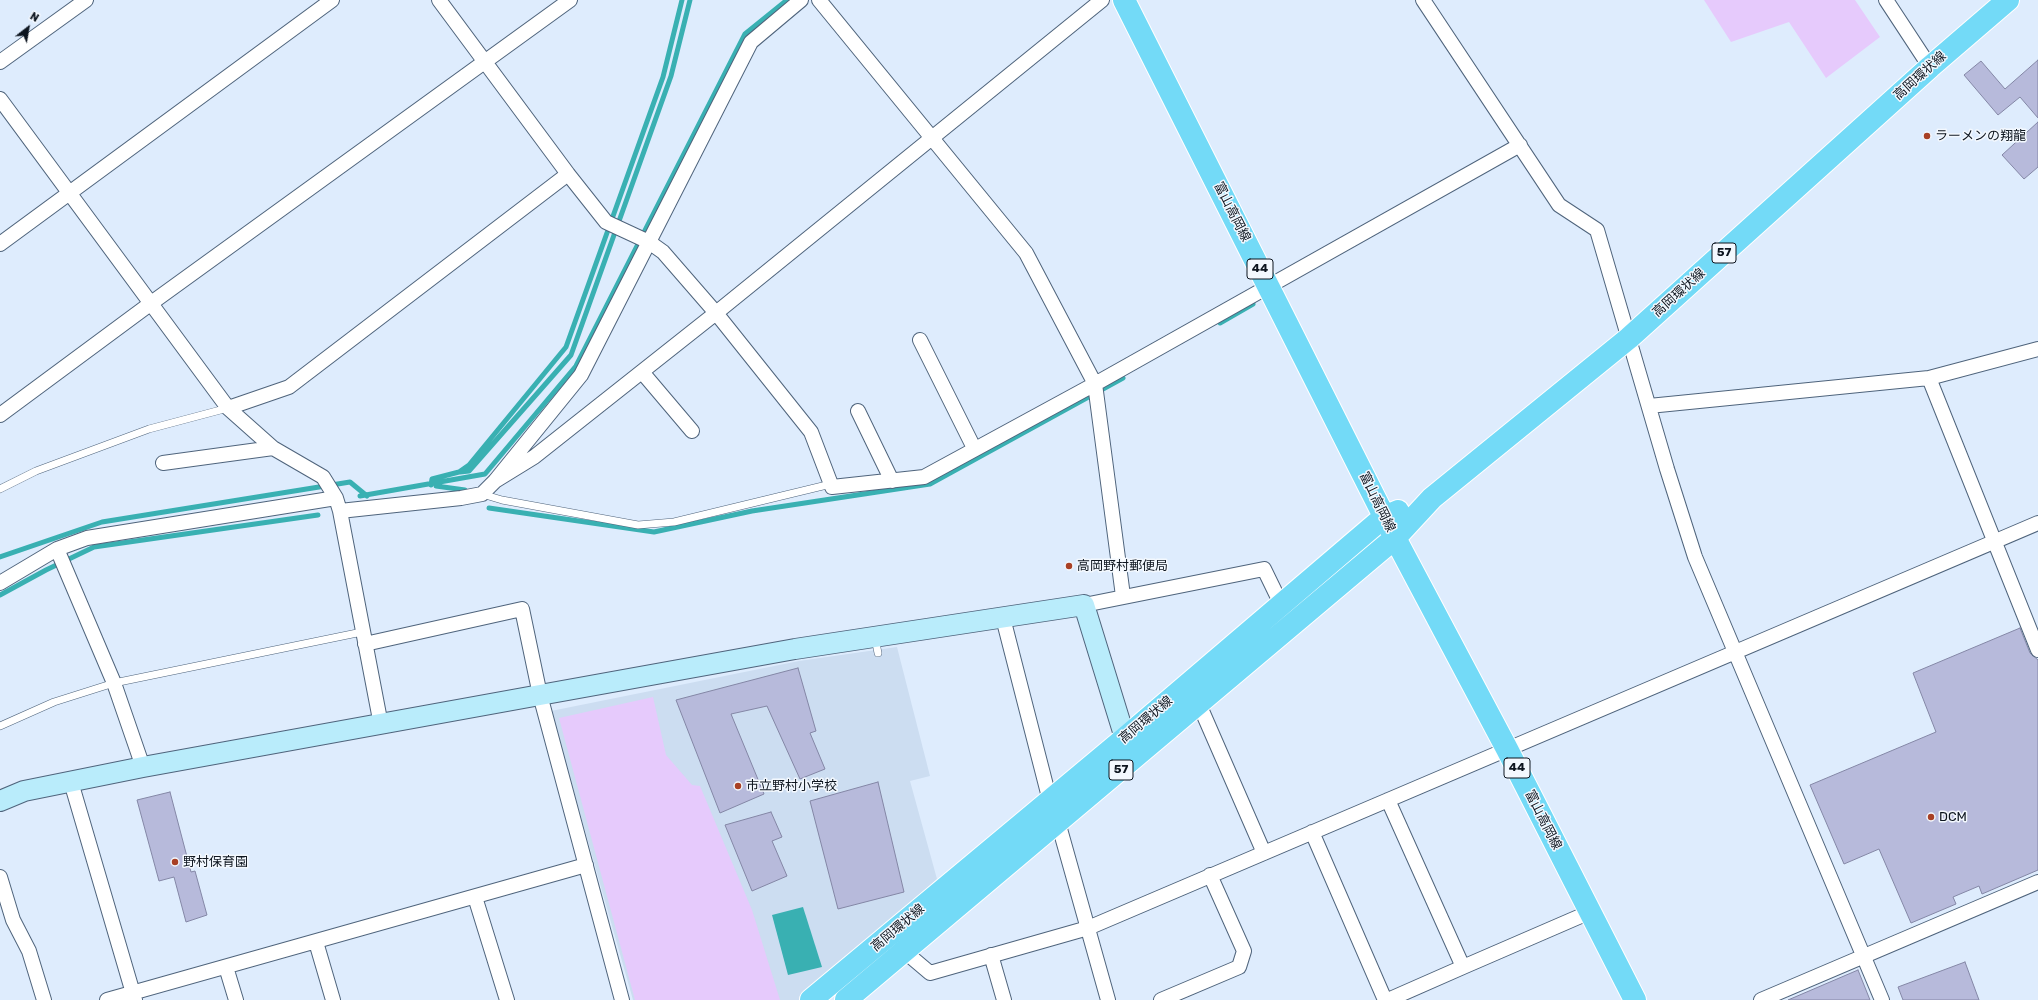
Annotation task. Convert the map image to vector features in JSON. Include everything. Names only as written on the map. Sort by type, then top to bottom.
[{"type":"main road","name":"富山高岡線","points":[[1124,0],[1269,285],[1384,517],[1507,749],[1635,1000]]},
{"type":"main road","name":"高岡環状線","points":[[846,1000],[1395,538],[1432,498],[1629,338],[1930,67],[2008,0]]},
{"type":"main road","name":"高岡環状線","points":[[811,1000],[1282,606],[1384,517],[1432,498]]},
{"type":"street","points":[[0,62],[86,0]]},
{"type":"street","points":[[0,244],[332,0]]},
{"type":"street","points":[[439,0],[568,174],[606,222],[644,240],[663,252],[716,313],[812,432],[832,487],[924,477],[974,448],[1096,390],[1269,285],[1520,145]]},
{"type":"street","points":[[0,415],[150,304],[570,0]]},
{"type":"street","points":[[0,583],[87,538],[338,504],[461,498],[482,494],[495,481],[581,375],[644,240],[751,42],[802,0]]},
{"type":"street","points":[[819,0],[932,136],[1026,253],[1096,390],[1123,596]]},
{"type":"street","points":[[495,481],[534,457],[642,372],[1102,0]]},
{"type":"street","points":[[1422,0],[1559,205],[1597,230],[1694,557],[1882,1000]]},
{"type":"street","points":[[1886,0],[1930,67]]},
{"type":"street","points":[[0,99],[228,408],[273,448],[323,477],[338,504],[380,725]]},
{"type":"street","points":[[228,408],[289,387],[568,174]]},
{"type":"street","points":[[920,340],[974,448]]},
{"type":"street","points":[[1649,406],[1929,378],[2038,348]]},
{"type":"street","points":[[642,372],[692,431]]},
{"type":"street","points":[[1929,378],[2038,650]]},
{"type":"street","points":[[858,411],[892,480]]},
{"type":"street","points":[[163,463],[273,448]]},
{"type":"street","points":[[904,951],[930,973],[1088,928],[1733,651],[1994,542],[2038,522]]},
{"type":"street","points":[[59,553],[114,683],[143,767]]},
{"type":"street","points":[[0,801],[24,791],[143,767],[795,649],[877,645],[1003,618],[1084,605],[1264,569],[1282,606]]},
{"type":"street","points":[[1084,605],[1125,738],[1141,753]]},
{"type":"street","points":[[364,638],[522,609],[540,695],[622,1000]]},
{"type":"street","points":[[1003,618],[1050,801]]},
{"type":"street","points":[[1199,704],[1264,853]]},
{"type":"street","points":[[71,782],[134,996]]},
{"type":"street","points":[[1388,800],[1463,967]]},
{"type":"street","points":[[1058,822],[1108,1000]]},
{"type":"street","points":[[1312,832],[1387,1000],[1590,912]]},
{"type":"street","points":[[106,1000],[134,996],[226,967],[586,865]]},
{"type":"street","points":[[1161,1000],[1239,967],[1244,951],[1210,876]]},
{"type":"street","points":[[0,877],[13,920],[29,951],[44,1000]]},
{"type":"street","points":[[1760,1000],[2038,882]]},
{"type":"street","points":[[475,897],[507,1000]]},
{"type":"street","points":[[316,942],[332,1000]]},
{"type":"street","points":[[991,955],[1004,1000]]},
{"type":"street","points":[[226,967],[236,1000]]},
{"type":"lane","points":[[0,489],[36,471],[149,429],[228,408]]},
{"type":"lane","points":[[482,494],[502,500],[638,525],[674,522],[831,484]]},
{"type":"lane","points":[[0,726],[54,702],[114,683],[364,638]]},
{"type":"shaded area","points":[[1704,0],[1855,0],[1880,37],[1826,78],[1789,22],[1731,42]]},
{"type":"shaded area","points":[[897,647],[930,776],[910,781],[937,879],[802,1000],[633,1000],[551,711],[799,661]]},
{"type":"shaded area","points":[[653,697],[666,755],[692,785],[700,786],[752,910],[780,1000],[635,1000],[559,718]]},
{"type":"shaded area","points":[[803,907],[822,967],[788,975],[772,915]]},
{"type":"building","points":[[2038,60],[2038,118],[2020,97],[1998,115],[1964,75],[1981,61],[2005,89]]},
{"type":"building","points":[[2038,122],[2038,167],[2024,179],[2002,155]]},
{"type":"building","name":"DCM","points":[[2020,628],[2030,653],[2038,660],[2038,870],[1982,894],[1979,886],[1953,897],[1956,904],[1911,923],[1879,849],[1844,864],[1810,785],[1936,732],[1913,673]]},
{"type":"building","points":[[798,668],[816,731],[810,733],[825,769],[800,779],[767,706],[731,714],[764,794],[720,813],[676,700]]},
{"type":"building","points":[[878,782],[904,892],[838,909],[810,801]]},
{"type":"building","points":[[170,792],[191,872],[195,871],[207,915],[186,922],[174,877],[159,881],[137,800]]},
{"type":"building","points":[[771,812],[782,837],[772,841],[787,876],[752,891],[725,825]]},
{"type":"building","points":[[1965,962],[1979,1000],[1903,1000],[1898,987]]},
{"type":"building","points":[[1858,970],[1870,1000],[1788,1000]]},
{"type":"waterway","points":[[431,485],[432,479],[459,472],[469,465],[566,347],[663,77],[682,0]]},
{"type":"waterway","points":[[460,472],[469,471],[571,355],[671,76],[690,0]]},
{"type":"waterway","points":[[360,496],[485,474],[576,366],[745,34],[787,0]]},
{"type":"waterway","points":[[1220,323],[1253,304]]},
{"type":"waterway","points":[[489,508],[654,532],[752,511],[930,484],[1123,378]]},
{"type":"waterway","points":[[0,557],[102,522],[350,482],[367,496]]},
{"type":"waterway","points":[[436,486],[465,490]]},
{"type":"waterway","points":[[0,595],[46,570],[94,547],[318,515]]},
{"type":"place","name":"ラーメンの翔龍","points":[[1927,136]]},
{"type":"place","name":"高岡野村郵便局","points":[[1069,566]]},
{"type":"place","name":"市立野村小学校","points":[[738,786]]},
{"type":"place","name":"DCM","points":[[1931,817]]},
{"type":"place","name":"野村保育園","points":[[175,862]]}]
